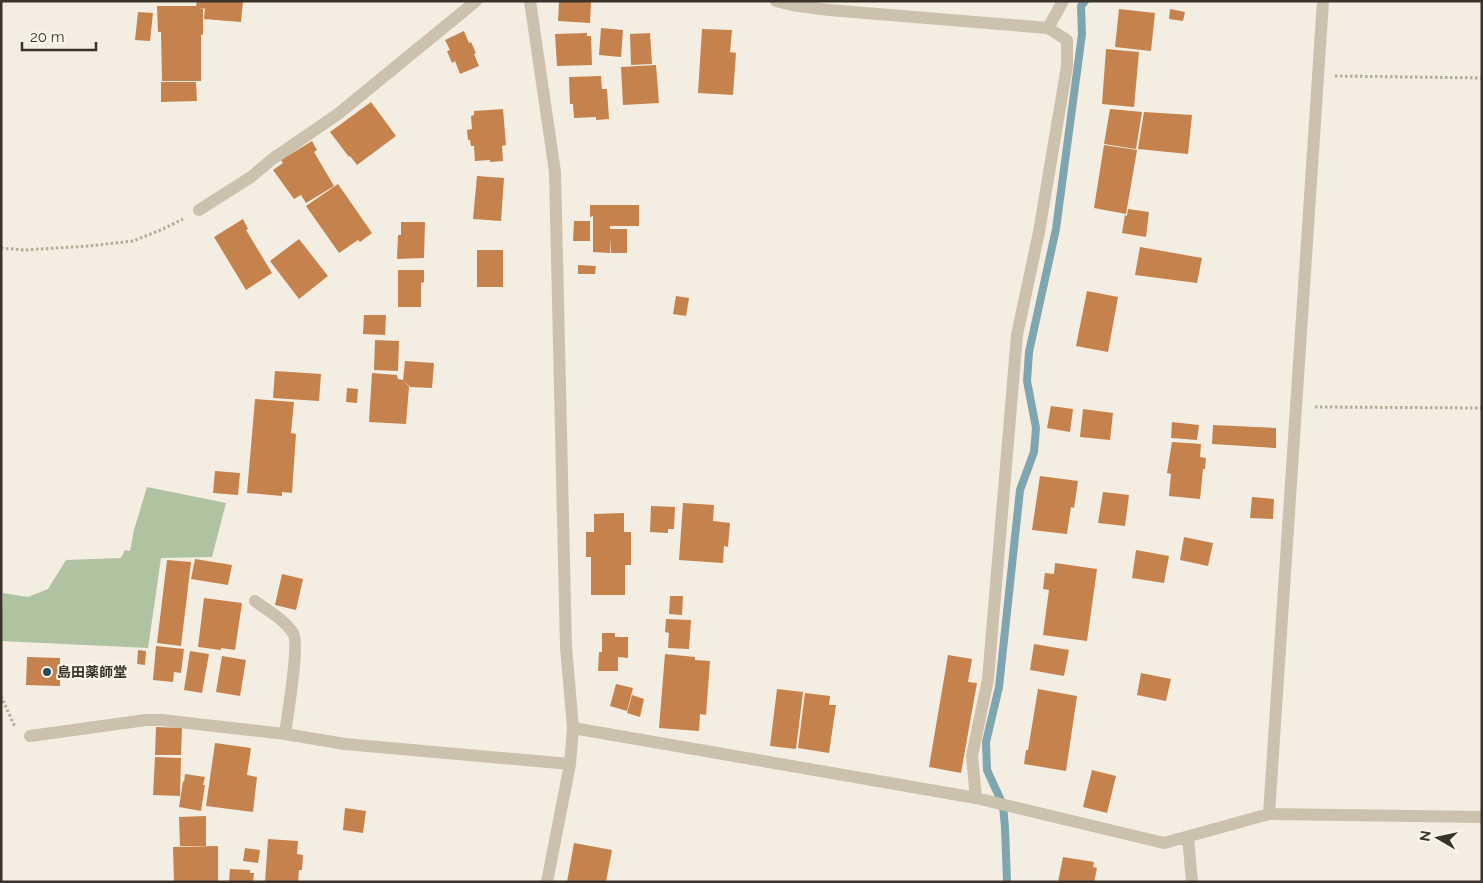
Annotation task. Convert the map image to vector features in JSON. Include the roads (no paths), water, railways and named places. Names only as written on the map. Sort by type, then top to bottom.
[{"type":"street","points":[[199,210],[250,177],[271,160],[338,114],[476,1]]},
{"type":"street","points":[[530,1],[555,172],[566,647],[573,728],[570,764],[547,882]]},
{"type":"street","points":[[776,1],[829,10],[1048,28],[1067,40],[1067,66],[1039,232],[1017,335],[988,678],[972,756],[976,798]]},
{"type":"street","points":[[1048,28],[1063,1]]},
{"type":"street","points":[[1270,814],[1323,1]]},
{"type":"street","points":[[254,601],[285,622],[295,636],[294,661],[284,734]]},
{"type":"street","points":[[30,736],[146,720],[162,720],[284,734],[346,744],[570,764]]},
{"type":"street","points":[[573,728],[976,798],[1164,843],[1270,814],[1482,818]]},
{"type":"street","points":[[1188,837],[1192,882]]},
{"type":"waterway","points":[[1007,882],[1003,805],[987,770],[986,742],[999,687],[1020,490],[1034,452],[1036,428],[1027,381],[1029,352],[1056,229],[1082,34],[1081,6],[1085,1]]},
{"type":"place","name":"島田薬師堂","points":[[47,672]]}]
